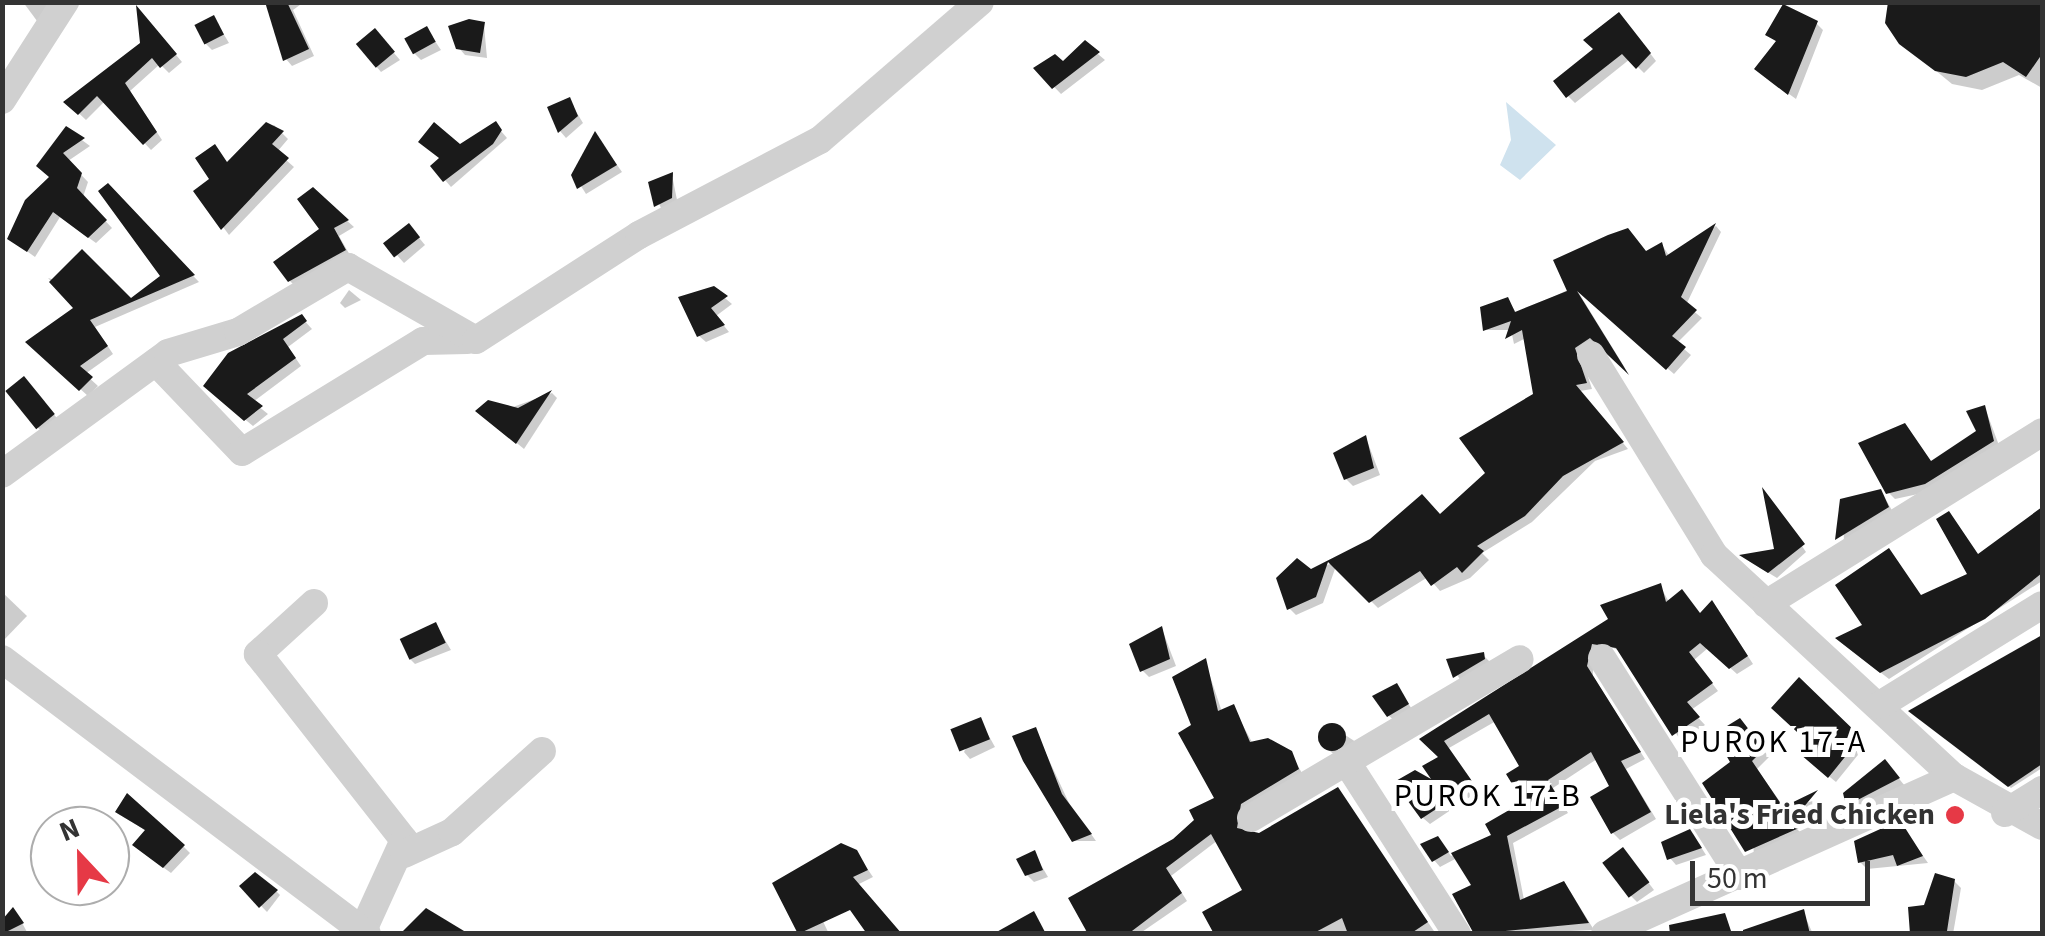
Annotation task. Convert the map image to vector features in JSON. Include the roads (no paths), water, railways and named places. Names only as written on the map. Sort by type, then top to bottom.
[{"type":"street","points":[[2,100],[65,2]]},
{"type":"street","points":[[156,362],[242,452],[423,341],[468,340],[820,140],[980,2]]},
{"type":"street","points":[[4,461],[156,362],[238,332],[355,265],[468,340]]},
{"type":"street","points":[[1591,355],[1687,519],[1766,604],[1954,777],[2005,813],[2042,826]]},
{"type":"street","points":[[1766,604],[2042,432]]},
{"type":"street","points":[[2,659],[365,932],[404,854],[404,840],[367,788],[258,654],[314,604]]},
{"type":"street","points":[[1880,705],[2042,605]]},
{"type":"street","points":[[1602,658],[1740,876]]},
{"type":"street","points":[[1251,818],[1520,660]]},
{"type":"street","points":[[404,854],[452,832],[542,750]]},
{"type":"street","points":[[1346,761],[1457,934]]},
{"type":"street","points":[[1605,934],[1954,777]]},
{"type":"street","points":[[2005,813],[2042,790]]},
{"type":"water","points":[[1506,102],[1556,145],[1520,180],[1500,165],[1511,140]]},
{"type":"place","name":"Liela's Fried Chicken","points":[[1955,815]]},
{"type":"district","name":"PUROK 17-A","points":[[1774,742]]},
{"type":"district","name":"PUROK 17-B","points":[[1488,796]]}]
